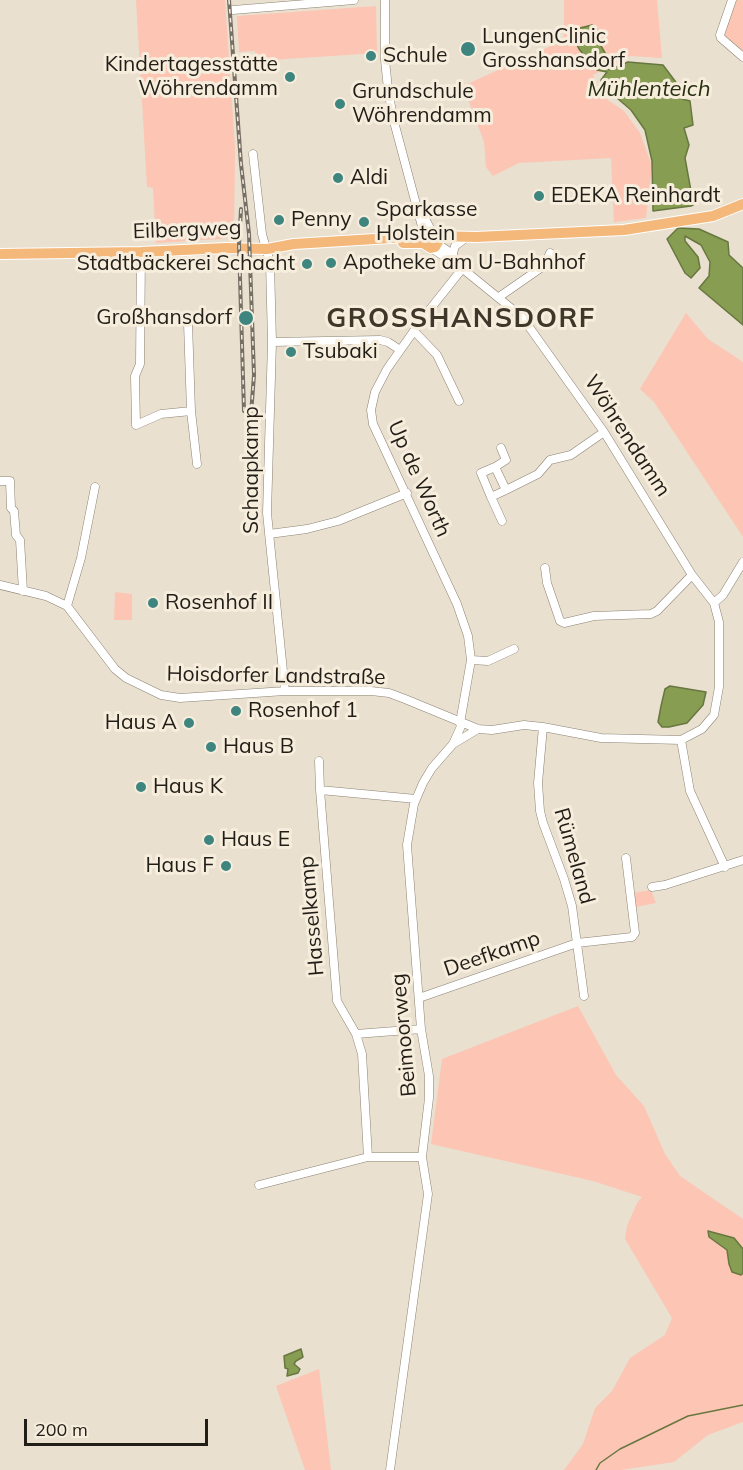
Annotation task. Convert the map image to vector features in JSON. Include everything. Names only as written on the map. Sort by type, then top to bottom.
[{"type":"main road","points":[[431,239],[642,228],[713,216],[743,204]]},
{"type":"main road","points":[[431,239],[463,240],[476,237]]},
{"type":"main road","name":"Eilbergweg","points":[[0,254],[267,249],[294,244],[431,239]]},
{"type":"street","points":[[233,10],[354,0]]},
{"type":"street","points":[[385,0],[385,60],[393,118],[419,207],[431,239]]},
{"type":"street","points":[[731,1],[720,35],[743,57]]},
{"type":"street","name":"Schaapkamp","points":[[254,154],[262,234],[270,264],[272,342],[267,513],[285,691]]},
{"type":"street","name":"Wöhrendamm","points":[[431,239],[522,317],[530,327],[604,432],[692,575],[714,603]]},
{"type":"street","points":[[458,264],[453,253],[455,246],[463,240]]},
{"type":"street","points":[[141,252],[140,364],[135,376],[136,424],[161,414],[191,411]]},
{"type":"street","points":[[499,297],[545,265],[550,253]]},
{"type":"street","name":"Up de Worth","points":[[453,744],[461,724],[471,660],[468,636],[457,604],[376,431],[371,410],[379,384],[400,350],[449,284],[458,264]]},
{"type":"street","points":[[140,321],[185,320],[188,323],[191,411],[197,464]]},
{"type":"street","points":[[414,331],[437,354],[459,401]]},
{"type":"street","points":[[272,342],[380,340],[400,350]]},
{"type":"street","points":[[491,497],[538,474],[550,460],[571,455],[604,432]]},
{"type":"street","points":[[501,448],[506,460],[481,473],[502,521]]},
{"type":"street","points":[[495,467],[506,490]]},
{"type":"street","points":[[0,481],[10,481],[11,508],[14,511],[16,535],[20,540],[23,591]]},
{"type":"street","points":[[0,585],[46,596],[67,606],[81,558],[95,487]]},
{"type":"street","points":[[269,534],[297,531],[338,521],[406,493]]},
{"type":"street","points":[[725,867],[690,791],[681,740],[702,729],[714,714],[719,687],[719,622],[714,603],[723,596],[743,562]]},
{"type":"street","points":[[545,568],[546,583],[561,621],[564,623],[594,616],[651,614],[657,611],[692,575]]},
{"type":"street","name":"Hoisdorfer Landstraße","points":[[67,606],[115,669],[126,678],[150,691],[180,698],[285,691],[389,693],[478,729],[492,730],[524,725],[601,738],[681,740]]},
{"type":"street","points":[[471,660],[488,661],[514,649]]},
{"type":"street","name":"Rümeland","points":[[543,727],[538,783],[540,811],[572,906],[584,996]]},
{"type":"street","name":"Beimoorweg","points":[[390,1470],[428,1194],[422,1157],[429,1098],[429,1076],[421,1029],[407,845],[416,800],[432,768],[453,744],[478,729]]},
{"type":"street","name":"Hasselkamp","points":[[319,761],[338,1001],[356,1034],[362,1054],[368,1157]]},
{"type":"street","points":[[320,790],[416,800]]},
{"type":"street","name":"Deefkamp","points":[[419,998],[577,943],[632,937],[635,933],[626,858]]},
{"type":"street","points":[[652,887],[743,860]]},
{"type":"street","points":[[356,1034],[421,1029]]},
{"type":"street","points":[[260,1185],[368,1157],[422,1157]]},
{"type":"shaded area","points":[[136,0],[225,0],[235,148],[234,238],[156,243],[153,188],[147,187]]},
{"type":"shaded area","points":[[564,0],[657,0],[662,58],[630,56],[593,75],[602,96],[624,111],[640,133],[652,166],[646,218],[614,222],[611,158],[519,163],[493,176],[486,167],[484,142],[463,86],[564,40]]},
{"type":"shaded area","points":[[737,0],[743,0],[743,51],[723,35]]},
{"type":"shaded area","points":[[376,6],[377,53],[256,61],[255,51],[239,52],[237,16]]},
{"type":"shaded area","points":[[686,313],[708,339],[743,362],[743,537],[654,402],[640,389]]},
{"type":"shaded area","points":[[115,592],[132,594],[132,620],[114,620]]},
{"type":"shaded area","points":[[651,890],[656,903],[635,907],[633,893]]},
{"type":"shaded area","points":[[578,1006],[616,1075],[644,1106],[665,1154],[680,1176],[743,1219],[743,1249],[734,1238],[709,1231],[709,1237],[727,1250],[729,1264],[740,1275],[743,1273],[743,1422],[708,1435],[674,1462],[621,1470],[564,1470],[583,1444],[595,1408],[612,1391],[630,1358],[665,1335],[672,1318],[625,1239],[627,1226],[642,1197],[593,1181],[431,1144],[442,1059]]},
{"type":"shaded area","points":[[319,1369],[331,1470],[305,1470],[276,1386]]},
{"type":"water","name":"Mühlenteich","points":[[592,25],[597,30],[601,46],[608,58],[609,70],[628,62],[663,65],[678,85],[682,99],[690,101],[693,125],[684,128],[689,145],[685,158],[691,191],[698,202],[691,206],[653,211],[652,161],[645,130],[631,110],[603,86],[601,80],[607,72],[597,70],[591,64],[573,37],[572,30]]},
{"type":"water","points":[[678,228],[699,229],[728,242],[729,255],[743,268],[743,325],[699,288],[709,276],[710,262],[701,245],[685,236],[685,241],[698,257],[700,268],[691,278],[685,273],[667,239]]},
{"type":"water","points":[[670,686],[706,692],[703,705],[687,723],[662,727],[658,722],[661,706],[665,689]]},
{"type":"water","points":[[708,1231],[734,1238],[743,1249],[743,1273],[741,1275],[732,1272],[727,1250],[709,1237]]},
{"type":"water","points":[[301,1349],[303,1357],[294,1364],[300,1369],[298,1373],[287,1376],[288,1369],[285,1368],[284,1356]]},
{"type":"waterway","points":[[596,1470],[600,1463],[620,1449],[688,1416],[743,1405]]},
{"type":"railway","points":[[229,0],[241,164],[249,234],[254,375],[251,414]]},
{"type":"railway","points":[[241,209],[239,245],[244,411]]},
{"type":"place","name":"LungenClinic Grosshansdorf","points":[[468,49]]},
{"type":"place","name":"Schule","points":[[371,56]]},
{"type":"place","name":"Kindertagesstätte Wöhrendamm","points":[[290,77]]},
{"type":"place","name":"Grundschule Wöhrendamm","points":[[340,104]]},
{"type":"place","name":"Aldi","points":[[338,178]]},
{"type":"place","name":"EDEKA Reinhardt","points":[[539,196]]},
{"type":"place","name":"Penny","points":[[279,220]]},
{"type":"place","name":"Sparkasse Holstein","points":[[364,222]]},
{"type":"place","name":"Apotheke am U-Bahnhof","points":[[331,263]]},
{"type":"place","name":"Stadtbäckerei Schacht","points":[[307,264]]},
{"type":"place","name":"Großhansdorf","points":[[246,318]]},
{"type":"place","name":"Tsubaki","points":[[291,352]]},
{"type":"place","name":"Rosenhof II","points":[[153,603]]},
{"type":"place","name":"Rosenhof 1","points":[[236,711]]},
{"type":"place","name":"Haus A","points":[[189,723]]},
{"type":"place","name":"Haus B","points":[[211,747]]},
{"type":"place","name":"Haus K","points":[[141,787]]},
{"type":"place","name":"Haus E","points":[[209,840]]},
{"type":"place","name":"Haus F","points":[[226,866]]},
{"type":"district","name":"GROSSHANSDORF","points":[[461,319]]}]
